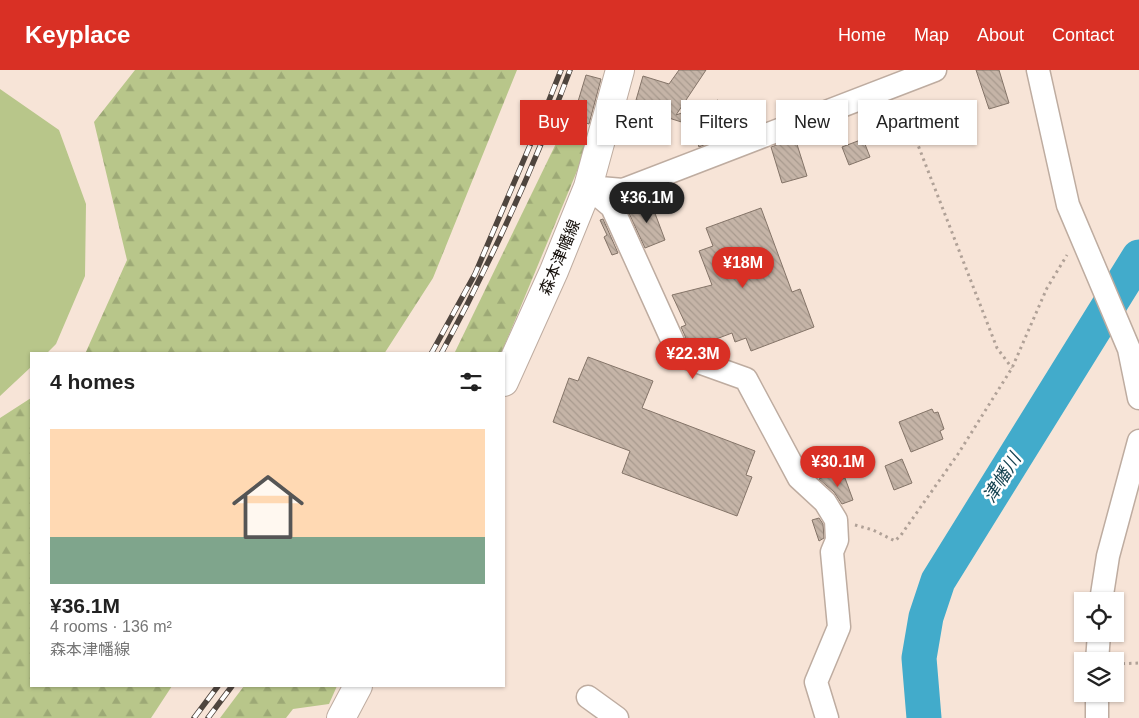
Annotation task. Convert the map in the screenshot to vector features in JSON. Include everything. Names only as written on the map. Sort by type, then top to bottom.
[{"type":"main road","name":"森本津幡線","points":[[505,380],[554,272],[588,187],[620,70]]},
{"type":"main road","points":[[341,718],[357,687]]},
{"type":"street","points":[[588,187],[623,190],[892,79],[936,70]]},
{"type":"street","points":[[1038,70],[1068,205],[1134,349],[1139,398]]},
{"type":"street","points":[[588,187],[612,207],[679,355],[746,379],[799,478],[825,502],[836,520],[837,540],[832,552],[840,627],[816,682],[827,718]]},
{"type":"street","points":[[1102,592],[1108,556],[1139,441]]},
{"type":"street","points":[[588,697],[616,718]]},
{"type":"street","points":[[1097,702],[1097,718]]},
{"type":"path","points":[[892,79],[997,348],[1012,368]]},
{"type":"path","points":[[836,520],[873,530],[895,541],[958,454],[1012,368],[1047,288],[1068,254],[1085,242]]},
{"type":"path","points":[[1124,664],[1139,663]]},
{"type":"green space","points":[[135,70],[517,70],[433,278],[385,352],[86,352],[127,260],[94,122]]},
{"type":"green space","points":[[0,89],[59,130],[86,204],[85,276],[56,344],[48,352],[30,352],[30,368],[0,396]]},
{"type":"green space","points":[[555,145],[585,145],[587,147],[502,352],[455,352]]},
{"type":"green space","points":[[30,399],[30,687],[171,687],[151,718],[0,718],[0,418]]},
{"type":"green space","points":[[243,687],[337,687],[329,704],[293,709],[286,718],[220,718]]},
{"type":"building","points":[[679,70],[706,70],[686,100],[681,100],[681,108],[676,115],[681,113],[681,122],[671,119],[671,100],[636,100],[643,76],[669,84]]},
{"type":"building","points":[[976,70],[999,70],[1009,103],[989,109]]},
{"type":"building","points":[[586,75],[601,79],[589,124],[587,123],[587,100],[578,100]]},
{"type":"building","points":[[858,141],[858,145],[865,145],[870,157],[849,165],[842,147]]},
{"type":"building","points":[[776,145],[797,145],[807,176],[782,183],[771,147]]},
{"type":"building","points":[[650,200],[665,240],[645,248],[627,209]]},
{"type":"building","points":[[761,208],[792,292],[800,289],[814,327],[751,351],[746,338],[735,342],[732,333],[695,347],[689,345],[681,327],[686,325],[672,295],[712,285],[699,251],[713,246],[706,228]]},
{"type":"building","points":[[603,219],[618,253],[612,255],[604,237],[607,235],[600,220]]},
{"type":"building","points":[[588,357],[653,381],[642,408],[755,451],[746,475],[752,477],[737,516],[622,473],[630,451],[553,422],[569,378],[578,381]]},
{"type":"building","points":[[932,409],[934,413],[938,412],[944,429],[940,431],[943,439],[911,452],[899,422]]},
{"type":"building","points":[[902,459],[912,483],[894,490],[885,466]]},
{"type":"building","points":[[834,472],[838,481],[845,478],[853,500],[842,504],[834,492],[819,479]]},
{"type":"building","points":[[819,518],[823,524],[824,538],[819,541],[812,520]]},
{"type":"waterway","name":"津幡川","points":[[924,718],[919,658],[926,617],[938,581],[1139,257]]},
{"type":"railway","points":[[432,352],[475,274],[561,70]]},
{"type":"railway","points":[[442,352],[511,214],[570,70]]},
{"type":"railway","points":[[194,718],[217,687]]},
{"type":"railway","points":[[208,718],[231,687]]}]
